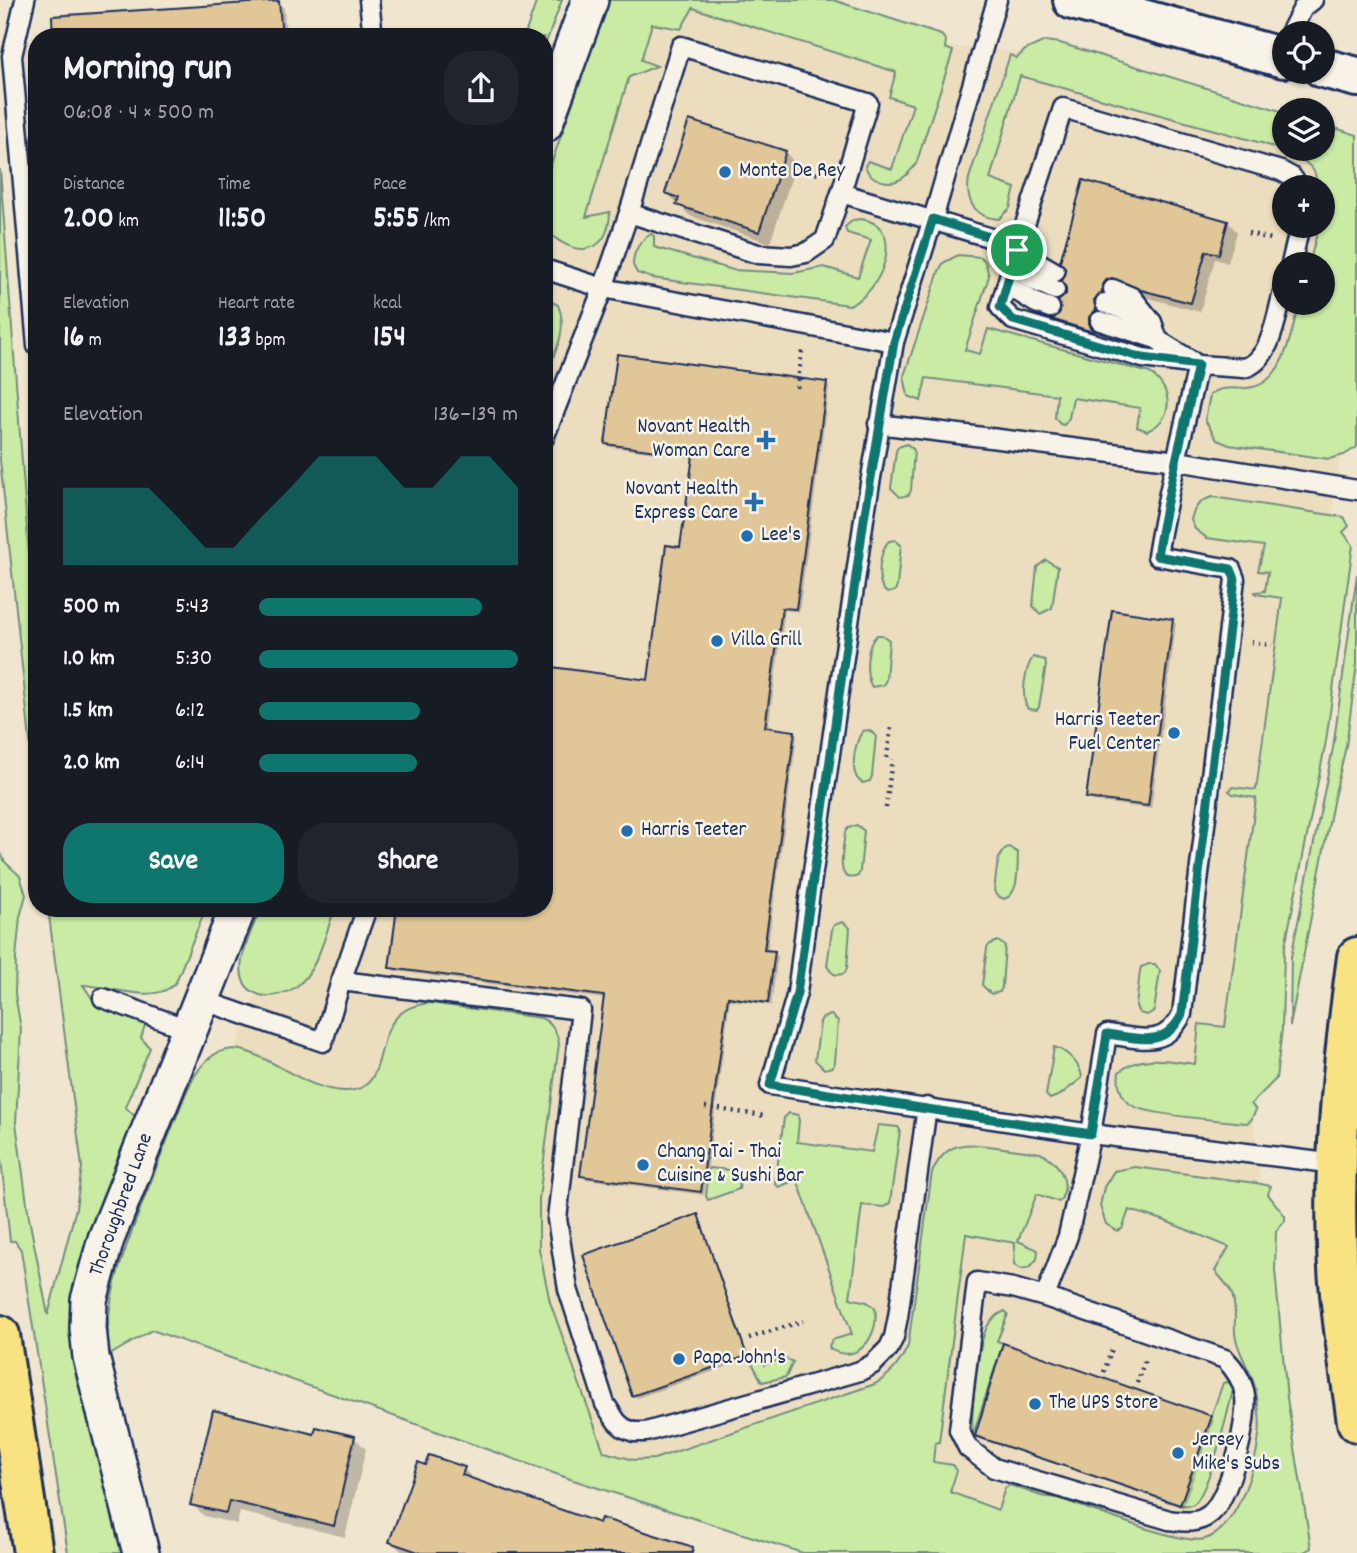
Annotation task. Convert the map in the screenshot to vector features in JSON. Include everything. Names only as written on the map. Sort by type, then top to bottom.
[{"type":"main road","points":[[1073,0],[1272,44]]},
{"type":"main road","points":[[1335,71],[1357,77]]},
{"type":"main road","points":[[1357,957],[1338,1115],[1336,1164],[1338,1262],[1343,1328],[1357,1422]]},
{"type":"main road","points":[[0,1335],[33,1553]]},
{"type":"street","points":[[553,101],[590,0]]},
{"type":"street","name":"Thoroughbred Lane","points":[[141,1553],[91,1357],[89,1300],[106,1238],[234,917]]},
{"type":"lane","points":[[25,0],[12,56],[28,234]]},
{"type":"lane","points":[[369,0],[372,28]]},
{"type":"lane","points":[[997,0],[894,342],[878,424],[797,993],[770,1085],[1091,1134],[1336,1164]]},
{"type":"lane","points":[[1297,21],[1303,8],[1313,0]]},
{"type":"lane","points":[[553,415],[629,214],[681,46],[869,103],[825,240],[806,253],[791,256],[758,254],[629,214]]},
{"type":"lane","points":[[1276,315],[1267,349],[1261,359],[1244,368],[1143,358],[1013,320],[1000,307],[1063,108],[1288,175]]},
{"type":"lane","points":[[841,193],[933,219],[1016,255],[1053,290],[1025,297],[1007,285]]},
{"type":"lane","points":[[553,271],[603,288],[894,342]]},
{"type":"lane","points":[[1158,340],[1152,322],[1132,297],[1106,304],[1158,340],[1198,365]]},
{"type":"lane","points":[[1045,1297],[1068,1236],[1091,1134],[1107,1034],[1161,1038],[1175,1028],[1182,1014],[1235,579],[1231,569],[1157,556],[1166,498],[1198,365]]},
{"type":"lane","points":[[878,424],[1177,461],[1357,490]]},
{"type":"lane","points":[[103,998],[323,1042],[341,981],[365,917]]},
{"type":"lane","points":[[341,981],[581,1010],[557,1219],[568,1289],[605,1404],[617,1422],[634,1432],[646,1432],[824,1382],[860,1371],[882,1357],[894,1337],[898,1317],[927,1107]]},
{"type":"lane","points":[[976,1282],[1045,1297],[1215,1355],[1225,1359],[1234,1368],[1245,1397],[1240,1444],[1225,1492],[1207,1516],[1189,1523],[1169,1520],[994,1468],[968,1447],[959,1430],[976,1282]]},
{"type":"path","points":[[797,388],[806,325]]},
{"type":"path","points":[[886,808],[891,727]]},
{"type":"path","points":[[705,1107],[765,1116]]},
{"type":"path","points":[[749,1338],[803,1321]]},
{"type":"shaded area","points":[[634,0],[775,0],[927,44],[1056,55],[1272,144],[1272,161],[1325,161],[1327,175],[1272,175],[1272,238],[1335,238],[1335,219],[1357,347],[1249,1077],[1301,1553],[1117,1553],[645,1473],[597,1455],[228,1066],[285,917],[553,917],[553,212]]},
{"type":"green space","points":[[537,0],[562,0],[552,28],[527,28]]},
{"type":"green space","points":[[609,0],[833,0],[941,35],[946,40],[945,48],[953,51],[916,164],[904,177],[893,182],[876,179],[865,166],[868,161],[892,169],[913,105],[889,97],[896,72],[693,8],[681,29],[652,24],[641,60],[657,66],[629,77],[586,217],[610,212],[608,227],[603,239],[596,246],[576,248],[553,236],[553,159]]},
{"type":"green space","points":[[1045,41],[1060,43],[1272,108],[1272,147],[1020,76],[990,179],[1015,188],[1010,208],[999,219],[991,218],[973,207],[969,194],[969,178],[1010,55],[1017,58],[1025,50]]},
{"type":"green space","points":[[1335,128],[1357,135],[1357,447],[1344,455],[1329,459],[1229,445],[1217,440],[1205,420],[1210,395],[1225,389],[1253,387],[1273,375],[1290,339],[1296,315],[1335,315],[1335,252],[1312,252],[1316,238],[1335,238],[1335,175],[1315,175],[1303,161],[1335,161]]},
{"type":"green space","points":[[0,169],[28,541],[28,722],[0,460]]},
{"type":"green space","points":[[861,219],[875,224],[884,233],[887,246],[880,275],[861,298],[849,305],[652,278],[637,273],[633,265],[638,247],[651,234],[654,236],[654,247],[733,270],[793,273],[824,267],[858,277],[871,240],[847,233],[845,227],[853,220]]},
{"type":"green space","points":[[958,255],[980,257],[985,261],[989,276],[965,350],[980,354],[988,329],[1150,373],[1167,395],[1168,404],[1163,419],[1147,431],[1137,427],[1140,408],[1073,398],[1069,418],[1064,425],[1055,418],[1057,395],[926,378],[921,401],[908,396],[904,376],[939,271],[943,263]]},
{"type":"green space","points":[[553,302],[558,305],[562,324],[553,358]]},
{"type":"green space","points":[[907,444],[914,450],[911,490],[909,495],[900,497],[891,488],[896,451],[898,447]]},
{"type":"green space","points":[[1213,497],[1344,517],[1349,526],[1343,532],[1353,545],[1326,741],[1284,951],[1282,1029],[1276,1079],[1251,1104],[1256,1110],[1247,1123],[1142,1109],[1125,1100],[1119,1082],[1119,1072],[1137,1062],[1165,1060],[1195,1064],[1199,1024],[1225,1027],[1256,798],[1229,791],[1233,787],[1256,790],[1282,598],[1255,592],[1265,591],[1268,572],[1258,571],[1264,546],[1207,538],[1195,529],[1191,520],[1194,511],[1201,502]]},
{"type":"green space","points":[[895,540],[901,545],[897,586],[895,591],[888,593],[881,584],[880,568],[886,546],[889,541]]},
{"type":"green space","points":[[1046,560],[1058,567],[1052,608],[1040,614],[1033,606],[1037,567]]},
{"type":"green space","points":[[1357,574],[1357,664],[1346,746],[1290,1026],[1291,957],[1333,748]]},
{"type":"green space","points":[[877,635],[889,640],[886,680],[883,685],[872,687],[867,660],[870,645]]},
{"type":"green space","points":[[1033,657],[1045,660],[1046,665],[1037,710],[1028,709],[1024,698],[1026,676]]},
{"type":"green space","points":[[869,730],[876,736],[872,776],[870,781],[863,783],[855,774],[854,758],[860,736],[863,731]]},
{"type":"green space","points":[[857,825],[864,831],[860,871],[858,876],[850,878],[843,870],[843,846],[845,832]]},
{"type":"green space","points":[[1009,847],[1018,853],[1017,873],[1013,892],[1004,899],[996,895],[994,890],[1001,853]]},
{"type":"green space","points":[[0,852],[5,862],[20,876],[26,895],[20,917],[16,958],[15,994],[21,1029],[16,1123],[29,1218],[48,1315],[76,1208],[82,1167],[49,917],[202,917],[176,982],[168,989],[145,994],[83,985],[94,1001],[146,1022],[141,1038],[150,1048],[125,1107],[135,1116],[94,1223],[71,1331],[75,1366],[124,1553],[68,1553],[21,1250],[15,1241],[10,1241],[0,1151]]},
{"type":"green space","points":[[257,917],[332,917],[311,970],[297,986],[284,993],[264,996],[249,989],[243,980],[241,968],[247,942]]},
{"type":"green space","points":[[843,922],[850,928],[847,968],[845,973],[836,975],[827,966],[832,929],[834,925]]},
{"type":"green space","points":[[998,941],[1005,946],[1002,987],[1000,992],[991,994],[982,985],[987,948]]},
{"type":"green space","points":[[1155,964],[1160,971],[1154,1011],[1147,1015],[1139,1013],[1136,1006],[1141,967]]},
{"type":"green space","points":[[430,1003],[541,1018],[551,1025],[557,1035],[559,1043],[539,1198],[539,1249],[550,1302],[604,1452],[634,1460],[654,1459],[875,1384],[899,1363],[908,1346],[932,1172],[938,1162],[951,1149],[966,1145],[1040,1153],[1058,1167],[1062,1173],[1064,1187],[1059,1202],[1037,1194],[1018,1241],[1038,1250],[1037,1259],[1030,1267],[1021,1269],[1014,1264],[1015,1243],[966,1234],[939,1442],[935,1443],[933,1462],[953,1465],[957,1471],[950,1492],[998,1510],[1005,1488],[1010,1485],[1193,1540],[1205,1539],[1227,1523],[1249,1479],[1260,1426],[1256,1390],[1235,1336],[1233,1297],[1215,1271],[1229,1247],[1163,1220],[1129,1210],[1122,1229],[1117,1231],[1106,1224],[1100,1206],[1104,1187],[1114,1171],[1135,1167],[1256,1183],[1271,1186],[1268,1194],[1285,1216],[1285,1221],[1276,1231],[1275,1270],[1287,1398],[1311,1548],[1302,1553],[803,1553],[573,1480],[152,1330],[108,1356],[112,1294],[123,1256],[186,1093],[202,1065],[220,1052],[239,1050],[258,1056],[323,1088],[347,1091],[363,1087],[372,1077],[387,1033],[395,1019],[409,1008]]},
{"type":"green space","points":[[831,1015],[838,1021],[835,1062],[833,1067],[824,1069],[815,1060],[820,1022],[822,1018]]},
{"type":"green space","points":[[1054,1047],[1072,1058],[1082,1078],[1060,1095],[1050,1099],[1046,1095]]},
{"type":"green space","points":[[789,1113],[798,1115],[797,1142],[872,1152],[878,1125],[898,1127],[900,1130],[890,1203],[884,1207],[862,1205],[850,1298],[867,1302],[875,1308],[876,1318],[871,1337],[865,1345],[850,1353],[840,1353],[829,1346],[832,1340],[852,1334],[798,1182],[795,1180],[779,1187],[775,1184],[784,1118]]},
{"type":"green space","points":[[709,1168],[739,1171],[739,1189],[708,1200],[706,1196]]},
{"type":"green space","points":[[1005,1311],[1008,1314],[997,1341],[1003,1343],[973,1435],[974,1396],[984,1334],[995,1317]]},
{"type":"green space","points":[[761,1355],[764,1365],[785,1358],[793,1362],[786,1377],[762,1382],[750,1359]]},
{"type":"green space","points":[[1223,1383],[1231,1383],[1233,1390],[1207,1481],[1194,1504],[1180,1505]]},
{"type":"building","points":[[279,1],[281,28],[53,28],[52,16]]},
{"type":"building","name":"Monte De Rey","points":[[689,120],[786,151],[759,232],[676,205],[679,198],[665,193]]},
{"type":"building","points":[[1083,180],[1228,221],[1219,254],[1206,251],[1191,303],[1141,290],[1112,278],[1106,280],[1102,285],[1102,292],[1094,300],[1096,310],[1089,317],[1093,332],[1051,319],[1060,312],[1058,301],[1066,294],[1062,281],[1066,271],[1060,262]]},
{"type":"building","points":[[617,354],[827,382],[796,609],[782,608],[765,727],[795,731],[764,950],[775,951],[768,1003],[728,997],[701,1192],[580,1176],[604,996],[389,968],[396,917],[553,917],[553,667],[648,680],[666,545],[680,547],[693,456],[605,444]]},
{"type":"building","name":"Harris Teeter Fuel Center","points":[[1112,610],[1173,619],[1148,806],[1086,798]]},
{"type":"building","points":[[698,1214],[747,1356],[632,1396],[583,1255]]},
{"type":"building","points":[[1003,1343],[1212,1416],[1180,1505],[975,1436]]},
{"type":"building","points":[[213,1410],[314,1434],[316,1427],[355,1436],[334,1526],[229,1501],[226,1513],[190,1505]]},
{"type":"building","points":[[429,1455],[465,1467],[462,1475],[599,1523],[601,1518],[693,1547],[692,1553],[421,1553],[389,1542],[418,1462],[425,1465]]},
{"type":"place","name":"Monte De Rey","points":[[725,172]]},
{"type":"place","name":"Novant Health Woman Care","points":[[766,440]]},
{"type":"place","name":"Novant Health Express Care","points":[[754,502]]},
{"type":"place","name":"Lee's","points":[[747,536]]},
{"type":"place","name":"Villa Grill","points":[[717,641]]},
{"type":"place","name":"Harris Teeter Fuel Center","points":[[1174,733]]},
{"type":"place","name":"Harris Teeter","points":[[627,831]]},
{"type":"place","name":"Chang Tai - Thai Cuisine & Sushi Bar","points":[[643,1165]]},
{"type":"place","name":"Papa John's","points":[[679,1359]]},
{"type":"place","name":"The UPS Store","points":[[1035,1404]]},
{"type":"place","name":"Jersey Mike's Subs","points":[[1178,1453]]},
{"type":"route","points":[[933,219],[1018,246],[1017,250],[1000,307],[1013,320],[1143,358],[1198,365],[1166,498],[1157,556],[1231,569],[1235,579],[1182,1014],[1175,1028],[1161,1038],[1107,1034],[1091,1134],[770,1085],[797,993],[878,424],[894,342],[933,219]]}]
